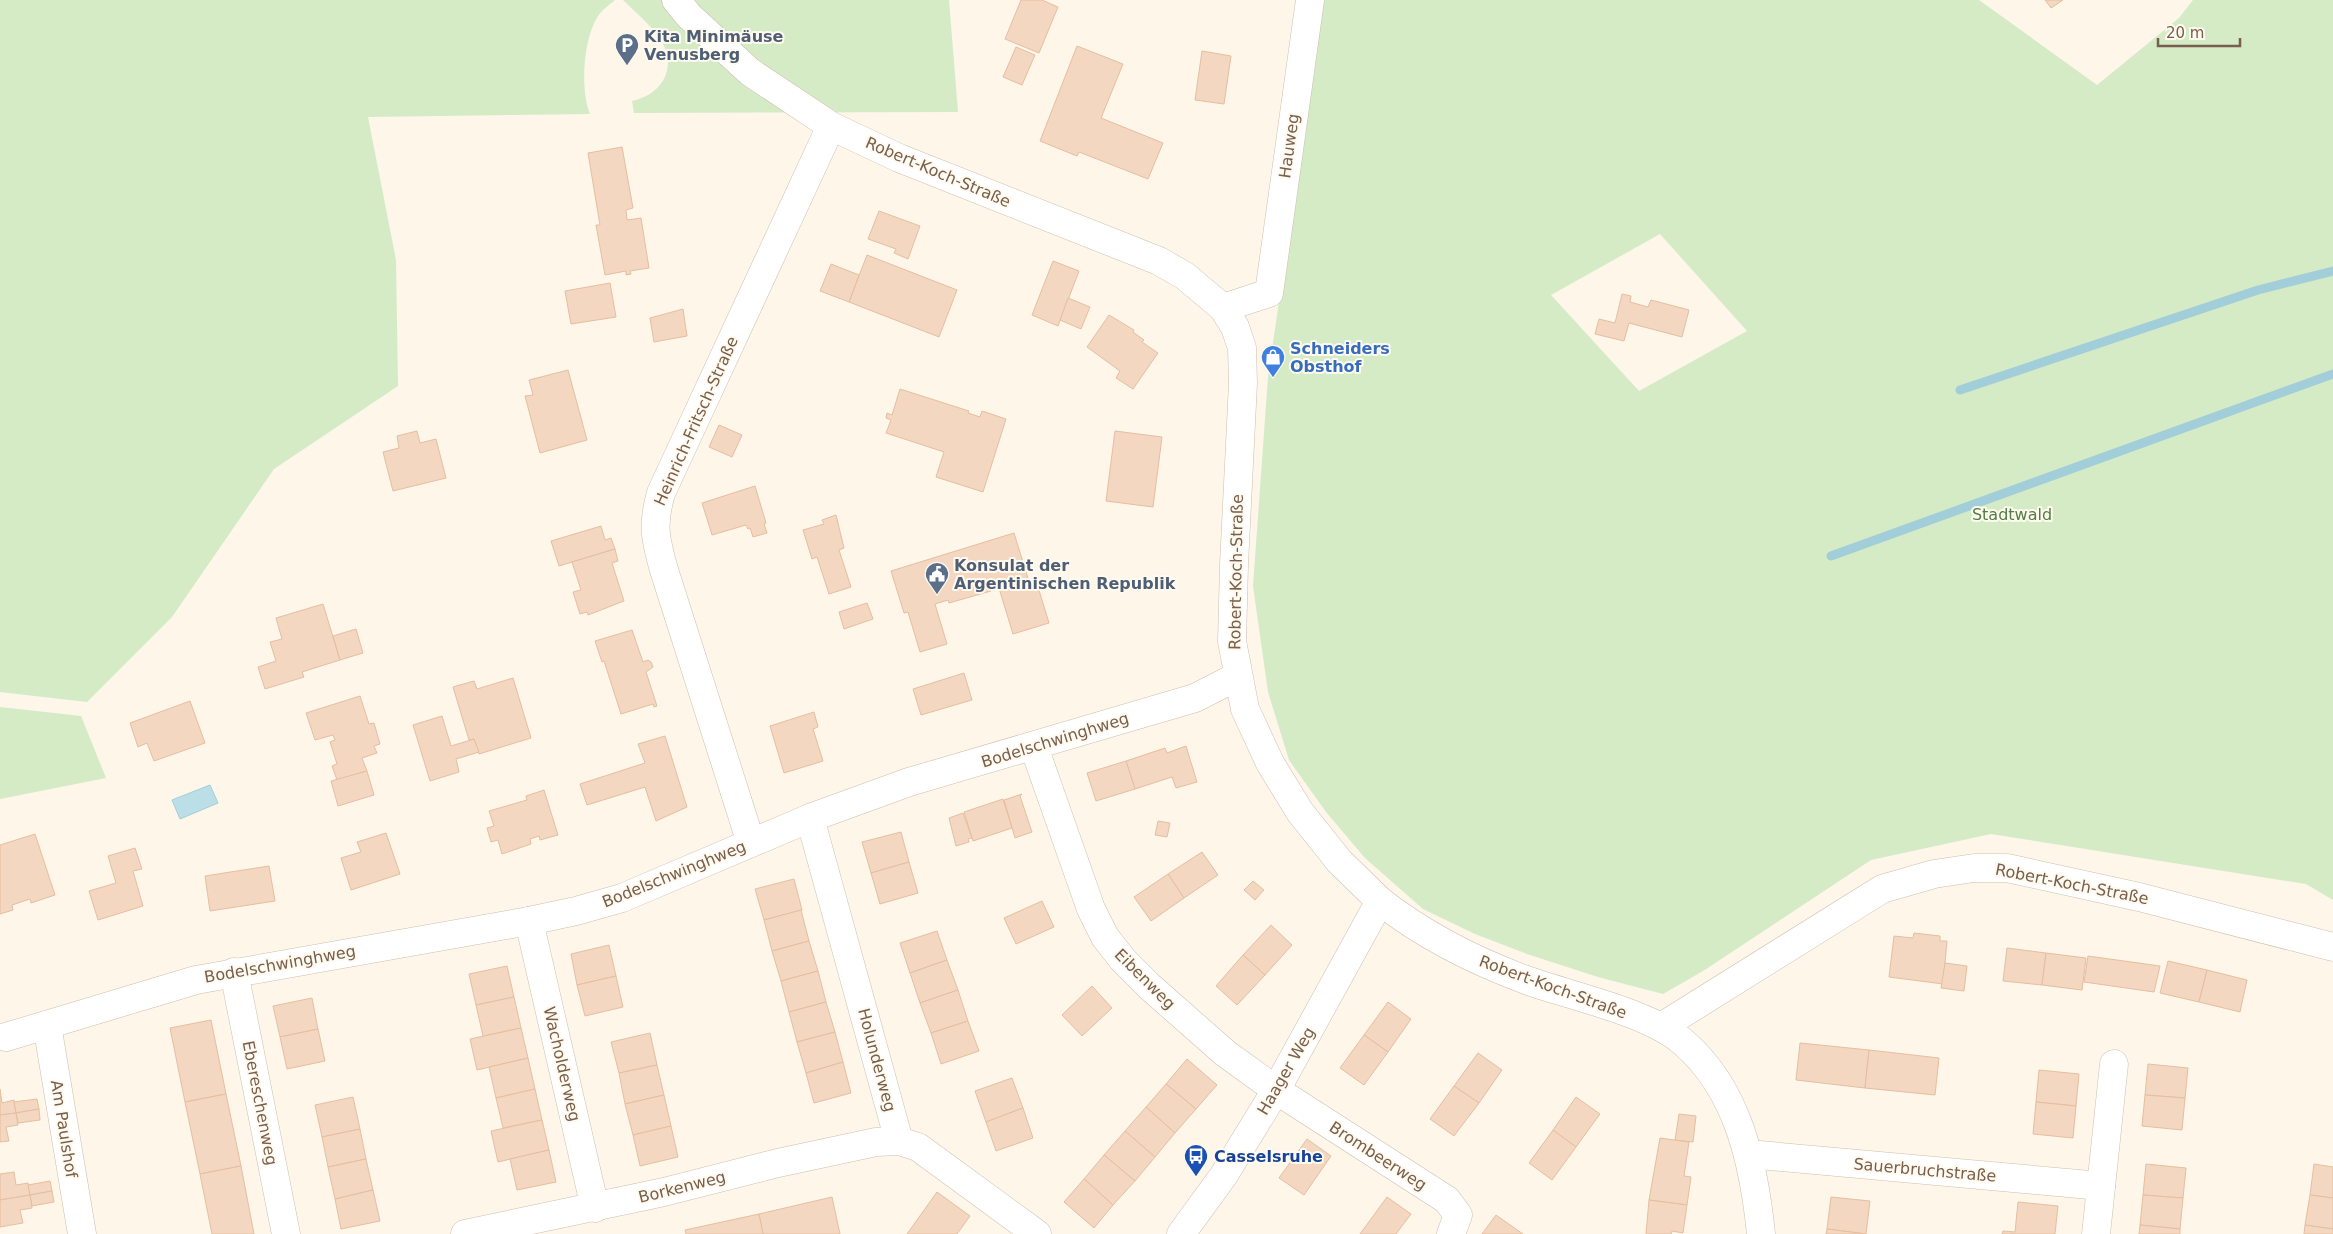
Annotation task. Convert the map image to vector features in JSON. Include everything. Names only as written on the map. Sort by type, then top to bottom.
[{"type":"street","name":"Robert-Koch-Straße","points":[[676,0],[689,16],[750,72],[831,126],[899,158],[1160,261],[1185,276],[1223,308],[1235,327],[1242,348],[1232,641],[1245,709],[1270,763],[1300,812],[1339,862],[1380,901],[1422,932],[1472,958],[1529,981],[1661,1027],[1882,890],[1934,874],[1974,868],[2007,868],[2139,897],[2333,947]]},
{"type":"street","name":"Hauweg","points":[[1223,308],[1269,293],[1310,0]]},
{"type":"street","name":"Heinrich-Fritsch-Straße","points":[[751,843],[664,570],[656,541],[655,515],[661,493],[831,126]]},
{"type":"street","name":"Bodelschwinghweg","points":[[6,1037],[139,996],[234,972],[528,921],[576,911],[622,898],[810,818],[909,782],[1034,747],[1195,698],[1238,676]]},
{"type":"street","name":"Eibenweg","points":[[1034,747],[1082,886],[1105,936],[1123,960],[1149,986],[1225,1053],[1276,1090]]},
{"type":"street","name":"Holunderweg","points":[[810,818],[899,1141]]},
{"type":"street","name":"Haager Weg","points":[[1181,1234],[1224,1175],[1276,1090],[1380,901]]},
{"type":"street","name":"Wacholderweg","points":[[528,921],[595,1208]]},
{"type":"street","name":"Ebereschenweg","points":[[234,972],[286,1234]]},
{"type":"street","name":"Am Paulshof","points":[[47,1025],[82,1234]]},
{"type":"street","points":[[1661,1027],[1684,1042],[1717,1082],[1729,1103],[1748,1154],[1758,1198],[1761,1234]]},
{"type":"street","points":[[2096,1234],[2114,1064]]},
{"type":"street","name":"Brombeerweg","points":[[1276,1090],[1447,1200],[1458,1214],[1451,1234]]},
{"type":"street","name":"Borkenweg","points":[[465,1234],[595,1208],[795,1159],[876,1142],[899,1141]]},
{"type":"street","points":[[899,1141],[918,1147],[1037,1234]]},
{"type":"street","name":"Sauerbruchstraße","points":[[1748,1154],[2101,1186]]},
{"type":"green space","points":[[0,0],[615,0],[598,16],[586,51],[584,79],[590,114],[368,117],[396,260],[398,386],[274,469],[172,617],[87,702],[0,692]]},
{"type":"green space","points":[[623,0],[949,0],[958,112],[634,113],[632,101],[652,93],[659,86],[664,79],[668,60],[666,50],[658,35]]},
{"type":"green space","name":"Stadtwald","points":[[1323,0],[1979,0],[2097,85],[2179,18],[2193,0],[2333,0],[2333,900],[2306,884],[1991,834],[1871,860],[1703,971],[1663,994],[1598,977],[1527,954],[1475,934],[1423,909],[1365,858],[1326,812],[1289,760],[1268,692],[1253,586],[1268,377]],"holes":[[[1660,234],[1747,331],[1639,391],[1551,295]]]},
{"type":"green space","points":[[0,707],[81,716],[106,778],[0,799]]},
{"type":"water","points":[[210,785],[218,803],[180,819],[172,800]]},
{"type":"building","points":[[1021,0],[1042,0],[1058,7],[1039,53],[1005,39]]},
{"type":"building","points":[[2045,0],[2063,0],[2051,8]]},
{"type":"building","points":[[1077,46],[1123,64],[1101,118],[1163,143],[1148,179],[1079,152],[1077,156],[1040,141]]},
{"type":"building","points":[[1016,47],[1035,55],[1022,85],[1003,77]]},
{"type":"building","points":[[1202,51],[1231,56],[1224,104],[1195,100]]},
{"type":"building","points":[[622,147],[633,208],[626,210],[627,220],[641,218],[649,268],[630,271],[631,274],[626,275],[626,271],[605,275],[596,225],[600,225],[588,153]]},
{"type":"building","points":[[879,211],[920,226],[908,259],[894,253],[896,249],[868,239]]},
{"type":"building","points":[[867,255],[957,290],[939,337],[849,302]]},
{"type":"building","points":[[1053,261],[1079,271],[1058,326],[1032,315]]},
{"type":"building","points":[[831,264],[859,275],[849,302],[820,291]]},
{"type":"building","points":[[610,283],[616,317],[571,324],[565,291]]},
{"type":"building","points":[[1622,294],[1631,296],[1630,302],[1648,307],[1651,300],[1689,310],[1682,337],[1629,323],[1624,341],[1595,334],[1599,319],[1615,323]]},
{"type":"building","points":[[1068,298],[1090,307],[1081,329],[1060,320]]},
{"type":"building","points":[[683,309],[687,336],[654,342],[650,318]]},
{"type":"building","points":[[1109,315],[1134,330],[1133,332],[1144,340],[1142,342],[1158,353],[1133,389],[1116,378],[1120,371],[1087,347]]},
{"type":"building","points":[[568,370],[587,440],[540,453],[525,396],[533,395],[529,380]]},
{"type":"building","points":[[900,389],[969,411],[968,413],[980,417],[982,411],[1006,419],[983,492],[936,477],[944,452],[886,433],[891,420],[886,418],[887,413],[892,415]]},
{"type":"building","points":[[719,425],[742,435],[732,457],[709,447]]},
{"type":"building","points":[[417,431],[420,443],[436,439],[446,478],[393,491],[383,452],[399,448],[397,436]]},
{"type":"building","points":[[1115,431],[1162,437],[1153,507],[1106,501]]},
{"type":"building","points":[[755,486],[766,523],[764,524],[767,533],[753,537],[750,528],[748,529],[746,525],[712,535],[702,503]]},
{"type":"building","points":[[836,515],[844,548],[839,550],[851,587],[829,594],[817,557],[812,559],[803,530],[824,524],[822,520]]},
{"type":"building","points":[[601,526],[605,540],[611,538],[615,549],[559,566],[551,541]]},
{"type":"building","name":"Konsulat der Argentinischen Republik","points":[[1014,533],[1031,588],[1038,587],[1049,623],[1013,634],[998,585],[990,587],[991,591],[949,603],[948,600],[935,604],[947,644],[920,652],[908,612],[904,613],[891,571]]},
{"type":"building","points":[[615,549],[618,561],[612,563],[624,601],[588,615],[587,612],[580,614],[573,592],[581,590],[572,562]]},
{"type":"building","points":[[867,603],[873,619],[844,629],[839,612]]},
{"type":"building","points":[[323,604],[340,660],[302,672],[304,677],[265,689],[258,667],[276,661],[270,642],[282,639],[276,618]]},
{"type":"building","points":[[356,629],[363,653],[340,660],[333,636]]},
{"type":"building","points":[[632,630],[643,662],[648,660],[653,667],[646,672],[657,706],[654,707],[653,704],[621,714],[604,661],[602,662],[595,641]]},
{"type":"building","points":[[964,673],[972,700],[921,715],[913,689]]},
{"type":"building","points":[[513,678],[531,738],[479,754],[474,739],[469,740],[453,687],[474,681],[477,689]]},
{"type":"building","points":[[360,696],[369,724],[374,723],[380,744],[374,746],[377,753],[362,758],[367,771],[337,780],[332,766],[337,764],[330,742],[335,740],[333,735],[315,740],[306,713]]},
{"type":"building","points":[[190,701],[205,743],[154,761],[147,743],[138,747],[130,723]]},
{"type":"building","points":[[814,712],[818,727],[813,729],[823,761],[784,773],[770,726]]},
{"type":"building","points":[[442,716],[451,746],[474,739],[479,752],[456,759],[459,772],[430,781],[413,725]]},
{"type":"building","points":[[665,736],[687,807],[656,821],[645,787],[587,805],[580,784],[645,763],[638,744]]},
{"type":"building","points":[[1186,746],[1197,782],[1176,788],[1172,777],[1135,789],[1126,761],[1165,748],[1167,753]]},
{"type":"building","points":[[1126,761],[1135,789],[1096,801],[1087,773]]},
{"type":"building","points":[[367,771],[374,795],[338,806],[331,781]]},
{"type":"building","points":[[544,790],[558,835],[540,840],[539,836],[530,839],[531,844],[502,854],[498,840],[491,842],[487,828],[494,826],[489,811],[527,800],[526,796]]},
{"type":"building","points":[[1022,794],[1020,796],[1032,832],[1015,838],[1004,800]]},
{"type":"building","points":[[1003,799],[1012,828],[973,841],[964,812]]},
{"type":"building","points":[[963,813],[972,838],[968,839],[969,842],[956,846],[949,818]]},
{"type":"building","points":[[1158,821],[1170,823],[1167,837],[1155,835]]},
{"type":"building","points":[[901,832],[909,862],[871,873],[862,842]]},
{"type":"building","points":[[386,833],[400,874],[351,890],[341,858],[361,852],[357,842]]},
{"type":"building","points":[[35,834],[55,895],[31,903],[30,899],[12,905],[13,910],[0,914],[0,845]]},
{"type":"building","points":[[135,848],[142,869],[133,871],[143,906],[98,920],[89,891],[116,883],[108,856]]},
{"type":"building","points":[[1202,852],[1218,875],[1184,898],[1168,874]]},
{"type":"building","points":[[909,862],[918,893],[880,904],[871,873]]},
{"type":"building","points":[[269,866],[275,901],[210,911],[205,876]]},
{"type":"building","points":[[1168,874],[1184,898],[1151,921],[1134,897]]},
{"type":"building","points":[[794,879],[802,910],[764,920],[755,889]]},
{"type":"building","points":[[1253,881],[1264,890],[1255,900],[1244,890]]},
{"type":"building","points":[[1042,901],[1054,927],[1016,944],[1004,918]]},
{"type":"building","points":[[801,910],[809,941],[772,951],[764,920]]},
{"type":"building","points":[[1271,925],[1292,945],[1265,975],[1243,955]]},
{"type":"building","points":[[937,931],[947,960],[910,973],[900,943]]},
{"type":"building","points":[[1914,933],[1940,936],[1940,941],[1947,941],[1943,984],[1889,977],[1894,936],[1913,938]]},
{"type":"building","points":[[809,941],[818,971],[781,981],[772,951]]},
{"type":"building","points":[[609,945],[616,976],[577,985],[571,954]]},
{"type":"building","points":[[2007,948],[2046,953],[2042,985],[2003,981]]},
{"type":"building","points":[[2046,953],[2086,958],[2082,990],[2042,985]]},
{"type":"building","points":[[1243,955],[1265,975],[1237,1005],[1216,986]]},
{"type":"building","points":[[2088,956],[2160,966],[2154,992],[2084,982]]},
{"type":"building","points":[[947,960],[958,990],[920,1003],[910,973]]},
{"type":"building","points":[[2168,961],[2207,970],[2199,1002],[2160,993]]},
{"type":"building","points":[[1945,963],[1967,966],[1964,991],[1941,988]]},
{"type":"building","points":[[507,966],[514,997],[476,1005],[469,974]]},
{"type":"building","points":[[2207,970],[2247,980],[2240,1012],[2199,1002]]},
{"type":"building","points":[[818,971],[826,1002],[789,1012],[781,981]]},
{"type":"building","points":[[616,976],[623,1007],[585,1016],[577,985]]},
{"type":"building","points":[[1092,986],[1112,1008],[1082,1036],[1062,1015]]},
{"type":"building","points":[[958,990],[968,1021],[931,1033],[920,1003]]},
{"type":"building","points":[[514,997],[521,1028],[483,1036],[476,1005]]},
{"type":"building","points":[[312,998],[318,1029],[280,1037],[273,1006]]},
{"type":"building","points":[[826,1002],[835,1032],[797,1042],[789,1012]]},
{"type":"building","points":[[1388,1002],[1411,1019],[1388,1052],[1364,1035]]},
{"type":"building","points":[[211,1020],[226,1094],[185,1102],[170,1028]]},
{"type":"building","points":[[968,1021],[979,1051],[941,1064],[931,1033]]},
{"type":"building","points":[[521,1028],[528,1058],[477,1070],[470,1039]]},
{"type":"building","points":[[318,1029],[325,1061],[287,1069],[280,1037]]},
{"type":"building","points":[[835,1032],[843,1062],[806,1073],[797,1042]]},
{"type":"building","points":[[650,1033],[657,1065],[619,1073],[611,1042]]},
{"type":"building","points":[[1364,1035],[1388,1052],[1364,1085],[1340,1068]]},
{"type":"building","points":[[1800,1043],[1869,1050],[1865,1088],[1796,1080]]},
{"type":"building","points":[[1869,1050],[1939,1058],[1935,1095],[1865,1088]]},
{"type":"building","points":[[1478,1053],[1502,1070],[1479,1103],[1454,1086]]},
{"type":"building","points":[[528,1058],[535,1089],[496,1098],[489,1067]]},
{"type":"building","points":[[1187,1059],[1217,1085],[1196,1109],[1166,1084]]},
{"type":"building","points":[[843,1062],[851,1093],[814,1103],[806,1073]]},
{"type":"building","points":[[2148,1064],[2188,1068],[2185,1098],[2145,1095]]},
{"type":"building","points":[[657,1065],[664,1095],[625,1104],[619,1073]]},
{"type":"building","points":[[2039,1070],[2079,1074],[2076,1106],[2036,1102]]},
{"type":"building","points":[[1012,1078],[1023,1108],[986,1122],[975,1091]]},
{"type":"building","points":[[1166,1084],[1196,1109],[1175,1133],[1146,1107]]},
{"type":"building","points":[[1454,1086],[1479,1103],[1454,1136],[1430,1119]]},
{"type":"building","points":[[0,1089],[2,1103],[14,1100],[16,1113],[0,1115]]},
{"type":"building","points":[[535,1089],[542,1120],[503,1128],[496,1098]]},
{"type":"building","points":[[226,1094],[241,1166],[200,1174],[185,1102]]},
{"type":"building","points":[[664,1095],[671,1126],[633,1135],[625,1104]]},
{"type":"building","points":[[2145,1095],[2185,1098],[2182,1130],[2142,1126]]},
{"type":"building","points":[[353,1097],[360,1129],[322,1137],[315,1105]]},
{"type":"building","points":[[1576,1097],[1600,1114],[1576,1147],[1553,1130]]},
{"type":"building","points":[[37,1099],[39,1109],[16,1113],[14,1102]]},
{"type":"building","points":[[2036,1102],[2076,1106],[2073,1138],[2033,1134]]},
{"type":"building","points":[[1146,1107],[1175,1133],[1155,1157],[1125,1131]]},
{"type":"building","points":[[1023,1108],[1033,1138],[996,1151],[986,1122]]},
{"type":"building","points":[[39,1109],[40,1120],[18,1123],[16,1113]]},
{"type":"building","points":[[16,1113],[18,1125],[6,1127],[9,1141],[0,1142],[0,1115]]},
{"type":"building","points":[[1679,1114],[1696,1116],[1693,1142],[1675,1140]]},
{"type":"building","points":[[542,1120],[549,1150],[498,1162],[491,1131]]},
{"type":"building","points":[[671,1126],[678,1157],[640,1166],[633,1135]]},
{"type":"building","points":[[360,1129],[366,1159],[328,1167],[322,1137]]},
{"type":"building","points":[[1553,1130],[1576,1147],[1552,1180],[1529,1163]]},
{"type":"building","points":[[1125,1131],[1155,1157],[1135,1181],[1104,1155]]},
{"type":"building","points":[[1660,1138],[1689,1142],[1684,1176],[1691,1177],[1687,1205],[1649,1200]]},
{"type":"building","points":[[1307,1139],[1331,1156],[1304,1195],[1279,1178]]},
{"type":"building","points":[[549,1150],[556,1182],[517,1190],[510,1159]]},
{"type":"building","points":[[1104,1155],[1135,1181],[1113,1205],[1084,1179]]},
{"type":"building","points":[[366,1159],[373,1190],[335,1199],[328,1167]]},
{"type":"building","points":[[2146,1164],[2186,1168],[2183,1198],[2143,1195]]},
{"type":"building","points":[[2314,1164],[2333,1167],[2333,1198],[2310,1195]]},
{"type":"building","points":[[241,1166],[254,1234],[212,1234],[200,1174]]},
{"type":"building","points":[[14,1172],[16,1185],[28,1183],[30,1195],[0,1200],[0,1174]]},
{"type":"building","points":[[1084,1179],[1113,1205],[1094,1228],[1064,1202]]},
{"type":"building","points":[[50,1181],[52,1191],[30,1195],[28,1185]]},
{"type":"building","points":[[373,1190],[380,1221],[341,1229],[335,1199]]},
{"type":"building","points":[[52,1191],[54,1202],[32,1206],[30,1195]]},
{"type":"building","points":[[937,1192],[970,1216],[957,1234],[907,1234]]},
{"type":"building","points":[[30,1195],[32,1208],[20,1210],[23,1223],[0,1227],[0,1200]]},
{"type":"building","points":[[2143,1195],[2183,1198],[2180,1229],[2140,1225]]},
{"type":"building","points":[[2310,1195],[2333,1198],[2333,1229],[2305,1225]]},
{"type":"building","points":[[832,1197],[840,1234],[763,1234],[759,1214]]},
{"type":"building","points":[[1387,1197],[1411,1214],[1396,1234],[1360,1234]]},
{"type":"building","points":[[1831,1197],[1870,1201],[1866,1234],[1827,1229]]},
{"type":"building","points":[[1649,1200],[1687,1205],[1683,1233],[1672,1231],[1671,1234],[1646,1234]]},
{"type":"building","points":[[2018,1202],[2058,1206],[2055,1234],[2002,1234],[2003,1231],[2015,1232]]},
{"type":"building","points":[[759,1214],[763,1234],[686,1234],[685,1230]]},
{"type":"building","points":[[1496,1215],[1523,1234],[1482,1234]]},
{"type":"building","points":[[2140,1225],[2180,1229],[2180,1234],[2139,1234]]},
{"type":"building","points":[[2305,1225],[2333,1229],[2333,1234],[2304,1234]]},
{"type":"building","points":[[1827,1229],[1866,1234],[1826,1234]]},
{"type":"waterway","points":[[1960,390],[2258,290],[2333,271]]},
{"type":"waterway","points":[[1831,556],[2333,374]]},
{"type":"place","name":"Kita Minimäuse Venusberg","points":[[627,66]]},
{"type":"place","name":"Schneiders Obsthof","points":[[1273,378]]},
{"type":"place","name":"Konsulat der Argentinischen Republik","points":[[937,595]]},
{"type":"place","name":"Casselsruhe","points":[[1196,1177]]}]
